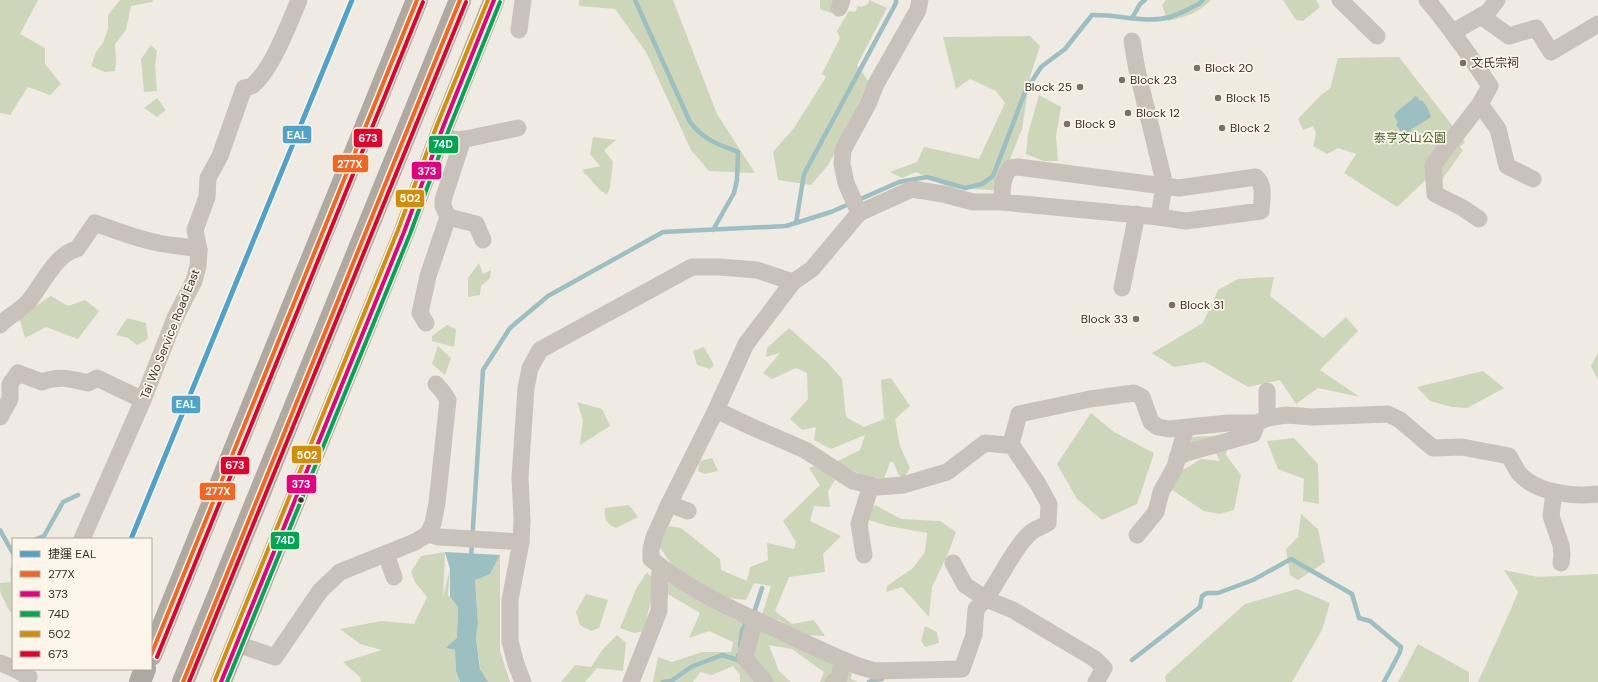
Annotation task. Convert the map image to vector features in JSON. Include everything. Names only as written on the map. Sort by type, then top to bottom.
[{"type":"highway","points":[[152,653],[417,0]]},
{"type":"highway","points":[[183,682],[460,0]]},
{"type":"highway","points":[[140,682],[146,670]]},
{"type":"main road","points":[[221,682],[404,232],[440,135],[494,0]]},
{"type":"street","name":"Tai Wo Service Road East","points":[[82,538],[144,400],[148,373],[194,281],[198,266],[199,250],[195,230],[207,197],[208,178],[220,156],[244,88],[252,86],[266,68],[283,39],[299,0]]},
{"type":"street","points":[[518,30],[523,0]]},
{"type":"street","points":[[857,206],[849,193],[846,182],[842,164],[843,150],[868,104],[876,84],[918,10],[920,0]]},
{"type":"street","points":[[1340,0],[1377,36]]},
{"type":"street","points":[[1427,0],[1453,32],[1490,86],[1480,104],[1433,165],[1436,194],[1479,219]]},
{"type":"street","points":[[1453,32],[1488,12],[1497,0]]},
{"type":"street","points":[[1481,16],[1509,36],[1536,28],[1550,52],[1598,24]]},
{"type":"street","points":[[1132,41],[1136,70],[1161,163],[1164,186],[1159,216]]},
{"type":"street","points":[[1480,104],[1498,129],[1507,166],[1533,179]]},
{"type":"street","points":[[440,135],[453,139],[463,139],[518,128]]},
{"type":"street","points":[[426,323],[420,313],[428,276],[448,216],[443,206],[444,200],[463,139]]},
{"type":"street","points":[[1002,202],[1002,188],[1006,174],[1010,168],[1018,167],[1164,186],[1192,187],[1256,177],[1260,181],[1262,190],[1261,211],[1186,221],[1137,214],[1002,202],[973,202],[943,194],[912,189],[857,206],[812,268],[793,282],[746,344],[716,410],[654,537],[651,550],[651,559],[710,597],[843,660],[875,671],[962,669],[974,635],[976,609],[986,599],[1010,558],[1030,533],[1048,523],[1049,504],[1038,484],[1011,444],[1018,414],[1090,399],[1134,393],[1142,397],[1151,422],[1158,427],[1169,430],[1262,420],[1287,415],[1312,417],[1388,414],[1400,420],[1433,448],[1462,447],[1509,456],[1519,473],[1545,489],[1554,492],[1584,496],[1598,494]]},
{"type":"street","points":[[1122,288],[1137,214]]},
{"type":"street","points":[[448,216],[476,224],[483,240]]},
{"type":"street","points":[[0,325],[20,310],[38,290],[40,284],[49,271],[70,250],[77,249],[95,223],[125,234],[162,244],[191,247],[199,250]]},
{"type":"street","points":[[523,682],[516,664],[510,641],[510,600],[521,542],[522,520],[520,477],[526,388],[530,368],[540,350],[692,267],[720,267],[757,270],[793,282]]},
{"type":"street","points":[[0,417],[10,399],[10,384],[18,373],[42,382],[51,378],[64,378],[88,383],[97,378],[144,400]]},
{"type":"street","points":[[433,535],[433,523],[437,503],[448,400],[436,384]]},
{"type":"street","points":[[1177,458],[1186,453],[1253,434],[1262,420],[1267,391]]},
{"type":"street","points":[[716,410],[805,450],[854,481],[878,487],[903,485],[928,479],[947,472],[985,443],[1011,444]]},
{"type":"street","points":[[1137,535],[1156,512],[1161,492],[1175,467],[1186,428]]},
{"type":"street","points":[[864,555],[859,524],[871,486]]},
{"type":"street","points":[[1554,492],[1551,516],[1561,545],[1561,563]]},
{"type":"street","points":[[669,504],[688,511]]},
{"type":"street","points":[[237,644],[274,660],[320,591],[340,572],[433,535],[521,542]]},
{"type":"street","points":[[386,554],[394,577]]},
{"type":"street","points":[[953,562],[965,585],[986,599],[1013,610],[1096,659],[1104,668],[1096,682]]},
{"type":"street","points":[[631,682],[659,611],[660,566]]},
{"type":"street","points":[[754,619],[745,658],[765,682]]},
{"type":"street","points":[[833,682],[839,678],[843,660]]},
{"type":"street","points":[[0,663],[12,668]]},
{"type":"green space","points":[[0,0],[38,0],[20,34],[45,48],[45,64],[61,84],[50,95],[28,87],[10,115],[0,113]]},
{"type":"green space","points":[[120,0],[153,0],[152,2],[131,6],[126,30],[115,44],[115,71],[105,72],[91,66],[96,52],[103,43],[108,29],[108,15]]},
{"type":"green space","points":[[579,0],[673,0],[717,114],[755,173],[709,171],[691,150],[646,52],[615,9],[579,6]]},
{"type":"green space","points":[[820,0],[835,0],[834,12],[831,13],[820,9]]},
{"type":"green space","points":[[869,0],[887,8],[857,65],[868,81],[846,134],[828,165],[811,185],[778,180],[773,152],[794,128],[826,77],[822,74],[840,38],[837,31],[849,11],[855,12],[858,6],[861,7],[868,4]]},
{"type":"green space","points":[[1166,0],[1211,0],[1191,14],[1168,21],[1162,5]]},
{"type":"green space","points":[[1283,0],[1316,0],[1320,7],[1303,21],[1296,20]]},
{"type":"green space","points":[[1030,36],[1040,46],[1030,77],[1022,129],[1004,174],[993,190],[950,188],[916,172],[902,178],[890,172],[917,162],[924,147],[979,159],[1005,103],[996,91],[970,79],[956,89],[943,37]]},
{"type":"green space","points":[[151,45],[157,51],[155,65],[157,91],[144,92],[141,59]]},
{"type":"green space","name":"泰亨文山公園","points":[[1399,57],[1465,142],[1460,147],[1463,150],[1442,180],[1431,175],[1397,207],[1344,173],[1356,154],[1338,148],[1327,154],[1313,146],[1316,134],[1313,126],[1303,130],[1298,119],[1322,94],[1330,89],[1338,58]]},
{"type":"green space","points":[[1039,95],[1061,107],[1056,136],[1058,161],[1044,161],[1026,154],[1028,134]]},
{"type":"green space","points":[[157,98],[166,110],[157,117],[144,108]]},
{"type":"green space","points":[[593,137],[616,140],[604,150],[613,162],[610,187],[607,195],[599,189],[582,170],[600,166],[590,154]]},
{"type":"green space","points":[[479,263],[483,274],[491,270],[490,278],[481,286],[480,295],[468,297],[468,278]]},
{"type":"green space","points":[[1274,277],[1270,296],[1323,338],[1346,317],[1358,331],[1320,370],[1360,397],[1318,388],[1296,404],[1280,380],[1248,387],[1205,362],[1174,367],[1152,353],[1203,323],[1218,290],[1238,279]]},
{"type":"green space","points":[[51,296],[68,306],[85,300],[99,311],[78,339],[46,327],[25,338],[19,317]]},
{"type":"green space","points":[[127,318],[146,323],[148,339],[137,345],[128,338],[116,335]]},
{"type":"green space","points":[[447,325],[456,329],[454,347],[432,341],[432,336]]},
{"type":"green space","points":[[789,328],[826,361],[842,379],[846,417],[864,427],[884,419],[881,380],[891,378],[910,406],[895,419],[900,446],[910,468],[903,479],[899,475],[893,462],[890,462],[884,479],[862,475],[836,462],[860,450],[865,435],[831,449],[814,440],[816,427],[802,430],[790,419],[808,399],[807,373],[796,368],[772,379],[763,373],[780,353],[766,357],[767,348]]},
{"type":"green space","points":[[438,346],[451,358],[445,375],[432,364]]},
{"type":"green space","points":[[704,347],[714,365],[710,369],[697,365],[693,351]]},
{"type":"green space","points":[[1598,353],[1598,380],[1591,366]]},
{"type":"green space","points":[[1483,371],[1504,388],[1467,408],[1452,407],[1430,401],[1417,387]]},
{"type":"green space","points":[[577,402],[602,409],[610,426],[580,445],[583,420]]},
{"type":"green space","points":[[1091,413],[1114,432],[1154,453],[1137,504],[1102,520],[1077,499],[1057,464]]},
{"type":"green space","points":[[1228,435],[1226,455],[1241,475],[1234,510],[1220,514],[1204,511],[1172,490],[1173,476],[1201,459],[1220,461],[1214,449],[1191,444],[1192,437]]},
{"type":"green space","points":[[1294,438],[1318,464],[1319,504],[1303,501],[1304,479],[1278,469],[1267,441]]},
{"type":"green space","points":[[712,458],[718,471],[705,474],[698,471],[700,461]]},
{"type":"green space","points":[[815,466],[835,480],[828,491],[830,507],[814,506],[810,521],[841,536],[823,554],[825,572],[789,577],[775,611],[792,624],[814,620],[825,636],[804,635],[779,620],[769,621],[762,615],[771,586],[754,583],[746,600],[720,597],[678,574],[657,543],[669,526],[681,528],[720,559],[721,570],[747,581],[750,567],[768,560],[767,543],[794,549],[796,542],[783,521],[820,485],[809,468]]},
{"type":"green space","points":[[629,505],[638,517],[616,528],[608,523],[605,518],[605,508]]},
{"type":"green space","points":[[875,505],[901,519],[940,521],[956,532],[932,587],[929,617],[902,587],[886,592],[887,586],[913,568],[925,552],[927,533],[888,526],[866,519]]},
{"type":"green space","points":[[1301,514],[1318,529],[1325,562],[1298,580],[1290,575],[1286,549],[1298,537]]},
{"type":"green space","points":[[445,552],[443,596],[450,569],[448,595],[458,607],[457,638],[445,648],[455,650],[456,671],[460,682],[361,682],[360,677],[343,662],[382,650],[360,644],[340,629],[381,621],[414,624],[427,597],[415,582],[411,572],[421,556]]},
{"type":"green space","points":[[500,555],[500,651],[510,682],[487,682],[481,672],[476,638],[478,623],[475,579],[490,574]]},
{"type":"green space","points":[[12,566],[12,613],[8,609],[0,591],[0,583],[11,582],[10,569]]},
{"type":"green space","points":[[1504,570],[1538,577],[1598,574],[1598,682],[1478,682],[1518,592]]},
{"type":"green space","points":[[647,572],[655,581],[644,631],[634,633],[620,628],[636,589]]},
{"type":"green space","points":[[665,580],[721,609],[735,620],[761,626],[852,670],[851,679],[858,682],[820,682],[824,672],[792,649],[769,645],[779,671],[791,682],[740,682],[740,675],[733,666],[712,675],[700,672],[693,682],[653,682],[658,657],[672,662],[702,652],[731,652],[733,642],[709,631],[689,638],[700,613],[668,594]]},
{"type":"green space","points":[[1297,589],[1330,603],[1322,630],[1292,682],[1166,682],[1165,676],[1245,604]]},
{"type":"green space","points":[[586,594],[608,600],[599,628],[591,631],[580,625],[576,612]]},
{"type":"green space","points":[[925,626],[937,632],[939,643],[925,647],[921,641]]},
{"type":"green space","points":[[617,635],[626,643],[623,671],[597,668],[585,682],[561,682],[575,665],[591,667],[603,649]]},
{"type":"green space","points":[[1418,644],[1469,672],[1469,682],[1398,682]]},
{"type":"water","points":[[1415,96],[1418,97],[1419,100],[1423,101],[1431,117],[1412,128],[1411,131],[1403,134],[1396,125],[1398,122],[1394,116]]},
{"type":"water","points":[[445,552],[500,555],[490,574],[475,580],[478,623],[476,638],[480,669],[488,682],[460,682],[456,671],[455,650],[445,648],[457,638],[458,607],[450,597],[450,569]]},
{"type":"waterway","points":[[635,0],[690,122],[700,133],[717,144],[738,152],[737,180],[734,193],[713,230]]},
{"type":"waterway","points":[[796,223],[804,174],[896,3],[896,0]]},
{"type":"waterway","points":[[1132,18],[1140,4],[1145,0]]},
{"type":"waterway","points":[[471,558],[483,370],[510,328],[548,296],[663,232],[786,226],[831,212],[899,182],[927,177],[965,188],[982,184],[993,176],[1025,92],[1041,67],[1065,49],[1092,15],[1151,20],[1161,19],[1181,13],[1199,4],[1203,0]]},
{"type":"waterway","points":[[39,538],[44,536],[63,502],[78,495]]},
{"type":"waterway","points":[[0,530],[10,548],[12,547]]},
{"type":"waterway","points":[[1132,660],[1200,607],[1202,596],[1207,593],[1218,593],[1253,580],[1291,559],[1352,594],[1359,618],[1370,621],[1401,647],[1400,652],[1384,682]]},
{"type":"waterway","points":[[754,613],[762,588]]},
{"type":"waterway","points":[[740,646],[742,630],[747,621]]},
{"type":"waterway","points":[[663,682],[671,681],[691,667],[722,655],[738,660],[738,655]]},
{"type":"waterway","points":[[869,682],[882,679]]},
{"type":"metro line","name":"EAL","points":[[131,538],[352,0]]},
{"type":"transit line","name":"277X","points":[[152,653],[417,0]]},
{"type":"transit line","name":"277X","points":[[183,682],[460,0]]},
{"type":"transit line","name":"502","points":[[215,680],[398,230],[437,125],[488,0]]},
{"type":"transit line","name":"373","points":[[221,682],[404,232],[443,127],[494,0]]},
{"type":"transit line","name":"673","points":[[157,657],[423,2]]},
{"type":"transit line","name":"673","points":[[189,682],[466,2]]},
{"type":"transit line","name":"74D","points":[[227,682],[410,234],[449,129],[500,2]]},
{"type":"place","name":"文氏宗祠","points":[[1463,63]]},
{"type":"place","name":"Block 20","points":[[1197,68]]},
{"type":"place","name":"Block 23","points":[[1122,80]]},
{"type":"place","name":"Block 25","points":[[1080,87]]},
{"type":"place","name":"Block 15","points":[[1218,98]]},
{"type":"place","name":"Block 12","points":[[1128,113]]},
{"type":"place","name":"Block 9","points":[[1067,124]]},
{"type":"place","name":"Block 2","points":[[1222,128]]},
{"type":"place","name":"Block 31","points":[[1172,305]]},
{"type":"place","name":"Block 33","points":[[1136,319]]}]
